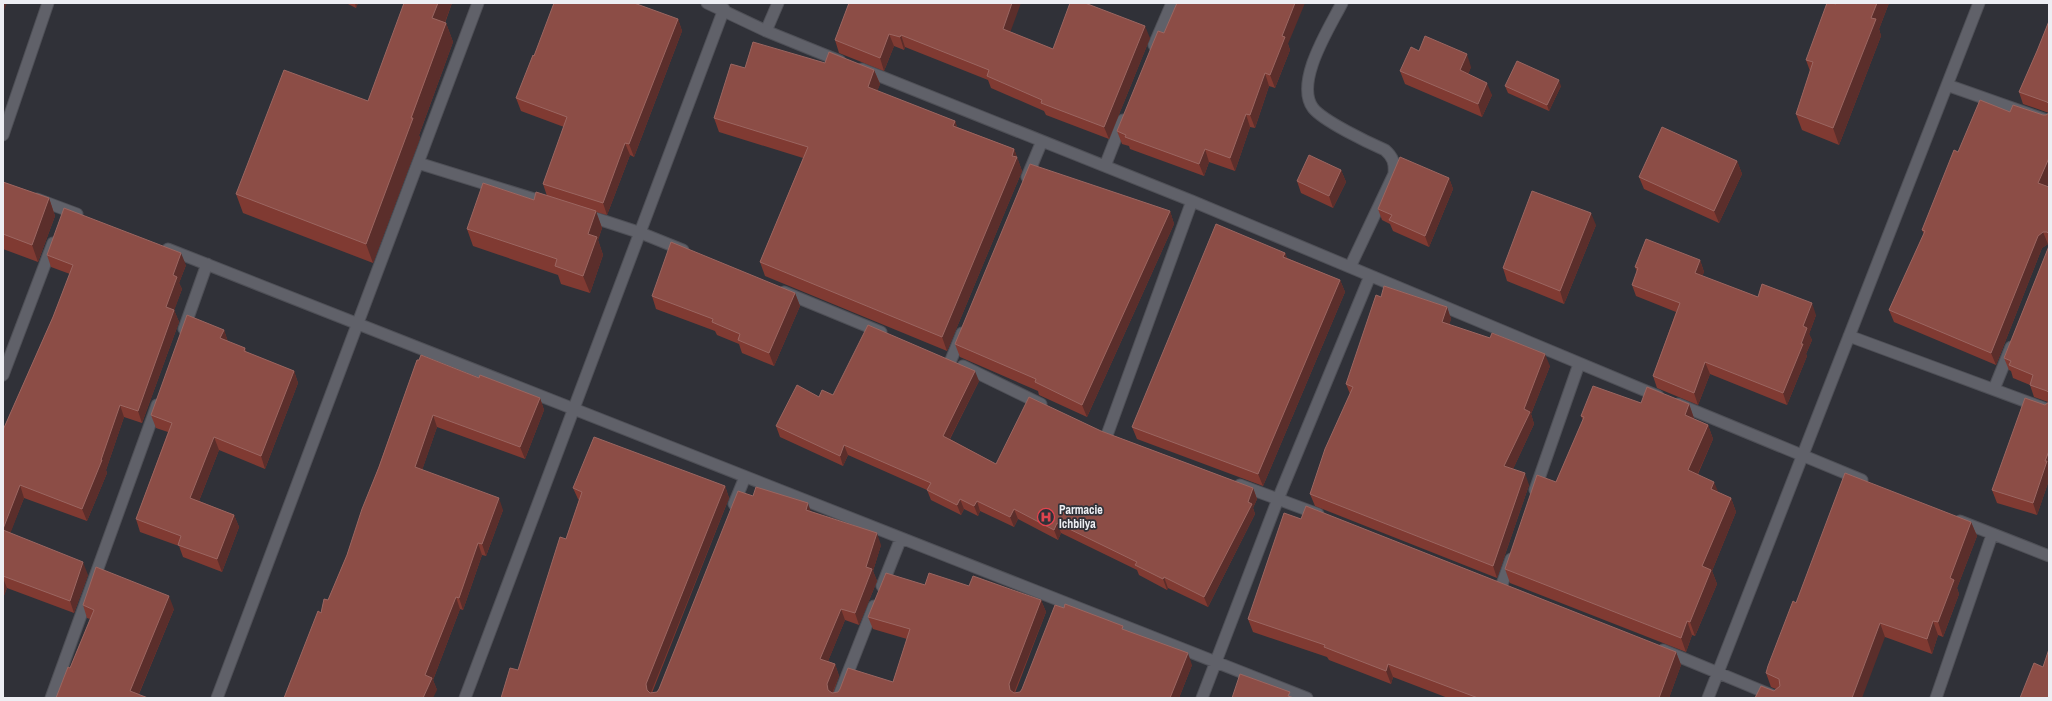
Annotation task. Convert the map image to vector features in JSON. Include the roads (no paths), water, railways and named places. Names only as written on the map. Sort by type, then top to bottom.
[{"type":"street","points":[[3,135],[48,3]]},
{"type":"street","points":[[218,698],[478,3]]},
{"type":"street","points":[[707,3],[724,9],[766,31],[1192,201],[1579,364],[1875,486]]},
{"type":"street","points":[[766,31],[778,3]]},
{"type":"street","points":[[1151,53],[1172,3]]},
{"type":"street","points":[[1342,3],[1312,65],[1308,96],[1313,108],[1322,116],[1385,150],[1393,158],[1395,166],[1394,174],[1350,268]]},
{"type":"street","points":[[1708,698],[1979,3]]},
{"type":"street","points":[[465,698],[572,409],[641,232],[724,9]]},
{"type":"street","points":[[1947,85],[2049,121]]},
{"type":"street","points":[[1104,166],[1128,109]]},
{"type":"street","points":[[1024,185],[1042,141]]},
{"type":"street","points":[[418,163],[559,207]]},
{"type":"street","points":[[24,194],[64,213],[86,218]]},
{"type":"street","points":[[1107,435],[1192,201]]},
{"type":"street","points":[[574,212],[641,232],[693,254]]},
{"type":"street","points":[[3,375],[57,231]]},
{"type":"street","points":[[158,245],[901,538],[1056,604],[1216,662],[1307,698]]},
{"type":"street","points":[[180,339],[207,264]]},
{"type":"street","points":[[1202,698],[1278,499],[1370,276]]},
{"type":"street","points":[[774,287],[892,336]]},
{"type":"street","points":[[966,324],[947,359],[1050,408]]},
{"type":"street","points":[[1848,336],[2049,410]]},
{"type":"street","points":[[1994,389],[2014,338]]},
{"type":"street","points":[[1532,498],[1579,364]]},
{"type":"street","points":[[51,698],[162,392]]},
{"type":"street","points":[[730,514],[745,477]]},
{"type":"street","points":[[1226,479],[1329,519]]},
{"type":"street","points":[[1948,516],[1992,535],[2049,556]]},
{"type":"street","points":[[1936,698],[1992,535]]},
{"type":"street","points":[[838,698],[901,538]]},
{"type":"street","points":[[1487,581],[1505,588],[1514,550]]},
{"type":"street","points":[[1653,646],[1779,698]]},
{"type":"place","name":"Parmacie Ichbilya","points":[[1046,517]]}]
